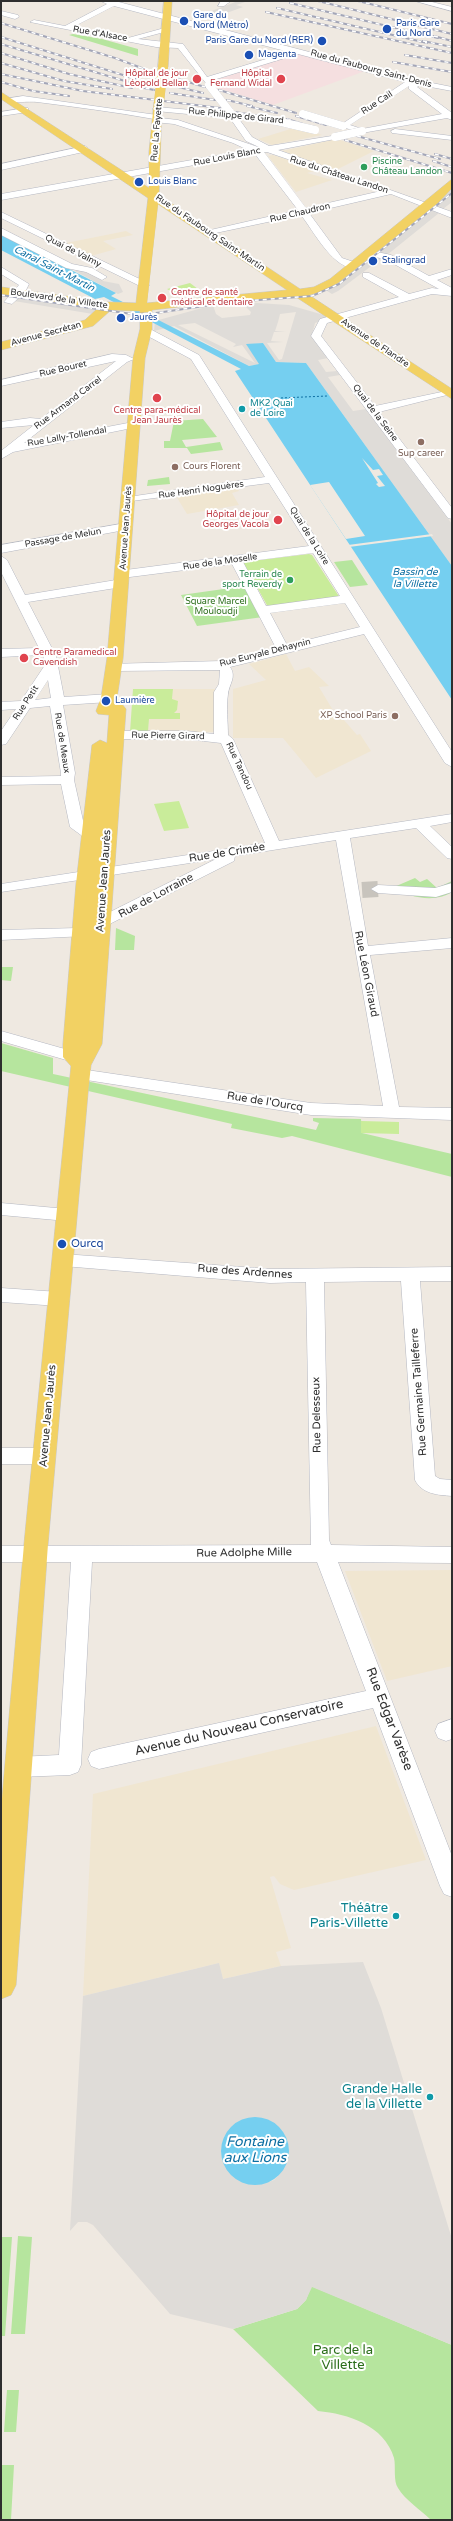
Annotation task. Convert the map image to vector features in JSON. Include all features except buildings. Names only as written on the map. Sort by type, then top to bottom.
[{"type":"main road","name":"Rue La Fayette","points":[[141,307],[145,285],[154,195],[153,170],[168,1]]},
{"type":"main road","name":"Rue du Faubourg Saint-Martin","points":[[5,97],[125,175],[297,293]]},
{"type":"main road","points":[[205,301],[297,293],[317,290],[327,286],[428,205],[452,182]]},
{"type":"main road","points":[[433,220],[449,211]]},
{"type":"main road","points":[[356,282],[392,254]]},
{"type":"main road","points":[[254,297],[312,304],[330,299],[317,290]]},
{"type":"main road","name":"Boulevard de la Villette","points":[[1,291],[108,306],[166,306],[205,301]]},
{"type":"main road","name":"Avenue de Flandre","points":[[297,293],[312,304],[352,313],[367,322]]},
{"type":"main road","name":"Boulevard de la Villette","points":[[5,302],[139,322],[167,316],[205,301]]},
{"type":"main road","name":"Avenue Secrétan","points":[[1,346],[83,325],[99,316],[108,306]]},
{"type":"main road","name":"Avenue Jean Jaurès","points":[[1,1979],[44,1456],[67,1215],[78,1065],[81,933],[104,709],[109,698],[122,578],[139,358],[139,322],[146,310],[141,307]]},
{"type":"main road","name":"Avenue de Flandre","points":[[339,311],[448,389]]},
{"type":"main road","name":"Avenue Jean Jaurès","points":[[78,1065],[92,1044],[104,872],[118,709],[109,698]]},
{"type":"street","name":"Rue du Faubourg Saint-Denis","points":[[105,1],[299,50],[414,84],[452,89]]},
{"type":"street","points":[[419,1],[452,9]]},
{"type":"street","points":[[66,28],[114,3]]},
{"type":"street","points":[[1,13],[15,17]]},
{"type":"street","name":"Rue d'Alsace","points":[[34,22],[129,40],[181,46],[207,82]]},
{"type":"street","points":[[129,40],[165,29]]},
{"type":"street","points":[[207,82],[299,50]]},
{"type":"street","name":"Rue du Château Landon","points":[[207,82],[253,140],[267,149],[449,211]]},
{"type":"street","points":[[414,84],[451,116]]},
{"type":"street","name":"Rue Cail","points":[[343,126],[403,86],[414,84]]},
{"type":"street","points":[[5,97],[122,110],[158,112],[175,122],[236,141],[257,151],[339,260],[354,265]]},
{"type":"street","points":[[1,114],[25,110]]},
{"type":"street","name":"Rue Philippe de Girard","points":[[158,112],[231,114],[284,121],[334,137]]},
{"type":"street","points":[[304,114],[362,132]]},
{"type":"street","name":"Rue Louis Blanc","points":[[1,197],[451,116]]},
{"type":"street","points":[[384,128],[452,138]]},
{"type":"street","points":[[1,167],[86,149]]},
{"type":"street","name":"Rue Chaudron","points":[[209,233],[390,192]]},
{"type":"street","name":"Quai de Valmy","points":[[1,215],[145,285]]},
{"type":"street","points":[[1,232],[76,269],[89,270],[109,280]]},
{"type":"street","points":[[368,253],[392,254],[452,293]]},
{"type":"street","points":[[1,270],[24,284],[20,293],[5,302]]},
{"type":"street","points":[[429,279],[452,272]]},
{"type":"street","points":[[366,275],[408,298]]},
{"type":"street","points":[[352,313],[435,291],[452,293]]},
{"type":"street","name":"Quai de la Seine","points":[[339,311],[321,322],[316,336],[452,516]]},
{"type":"street","name":"Quai de la Loire","points":[[139,322],[195,357],[452,763]]},
{"type":"street","name":"Rue Bouret","points":[[1,384],[112,358],[126,358]]},
{"type":"street","points":[[126,358],[139,358]]},
{"type":"street","name":"Rue Armand Carrel","points":[[4,452],[42,425],[126,358]]},
{"type":"street","points":[[372,410],[448,389]]},
{"type":"street","points":[[21,410],[30,421]]},
{"type":"street","points":[[1,425],[30,421],[42,425],[33,436],[44,441]]},
{"type":"street","name":"Rue Lally-Tollendal","points":[[4,452],[44,441],[133,425]]},
{"type":"street","name":"Rue Henri Noguères","points":[[128,500],[273,479]]},
{"type":"street","name":"Passage de Melun","points":[[1,549],[126,527]]},
{"type":"street","name":"Rue de la Moselle","points":[[22,599],[122,578],[317,549]]},
{"type":"street","name":"Rue de Meaux","points":[[1,560],[48,651],[58,695],[56,702],[68,773],[67,780],[78,828],[90,835]]},
{"type":"street","points":[[236,560],[283,649]]},
{"type":"street","points":[[263,610],[349,599]]},
{"type":"street","name":"Rue Euryale Dehaynin","points":[[113,667],[222,665],[367,629]]},
{"type":"street","points":[[1,653],[48,651]]},
{"type":"street","name":"Rue Tandou","points":[[222,665],[226,670],[226,684],[221,692],[221,738],[228,741],[274,846]]},
{"type":"street","name":"Rue Petit","points":[[1,741],[51,666]]},
{"type":"street","points":[[1,706],[109,698]]},
{"type":"street","name":"Rue Pierre Girard","points":[[116,735],[221,738]]},
{"type":"street","points":[[1,781],[67,780]]},
{"type":"street","name":"Rue de Crimée","points":[[1,888],[452,818]]},
{"type":"street","points":[[419,823],[452,855]]},
{"type":"street","name":"Rue Léon Giraud","points":[[342,835],[356,890],[362,951],[392,1112]]},
{"type":"street","name":"Rue de Lorraine","points":[[1,935],[81,933],[101,925],[236,852]]},
{"type":"street","points":[[378,889],[436,893],[452,886]]},
{"type":"street","points":[[362,951],[452,943]]},
{"type":"street","name":"Rue de l'Ourcq","points":[[1,1036],[78,1065],[311,1109],[452,1114]]},
{"type":"street","points":[[1,1209],[67,1215]]},
{"type":"street","name":"Rue des Ardennes","points":[[63,1260],[270,1276],[452,1274]]},
{"type":"street","name":"Rue Germaine Tailleferre","points":[[410,1274],[425,1480],[437,1487],[452,1488]]},
{"type":"street","name":"Rue Delesseux","points":[[315,1276],[319,1540],[323,1554]]},
{"type":"street","points":[[1,1295],[59,1299]]},
{"type":"street","points":[[1,1456],[44,1456]]},
{"type":"street","name":"Rue Adolphe Mille","points":[[1,1554],[452,1555]]},
{"type":"street","name":"Rue Edgar Varèse","points":[[323,1554],[330,1568],[380,1696],[452,1886]]},
{"type":"street","points":[[18,1767],[70,1765],[82,1555]]},
{"type":"street","name":"Avenue du Nouveau Conservatoire","points":[[99,1759],[380,1696]]},
{"type":"shaded area","points":[[238,1],[248,1],[236,5],[243,7],[221,15],[209,12]]},
{"type":"shaded area","name":"Hôpital Fernand Widal","points":[[298,53],[365,71],[273,105],[218,88],[212,81]]},
{"type":"shaded area","points":[[297,127],[322,135],[272,145],[258,139]]},
{"type":"shaded area","points":[[337,139],[374,151],[336,170],[282,151]]},
{"type":"shaded area","points":[[273,155],[318,170],[307,173],[332,180],[296,192],[268,156]]},
{"type":"shaded area","points":[[452,186],[452,202],[443,209],[432,205]]},
{"type":"shaded area","points":[[427,208],[439,213],[387,255],[373,252]]},
{"type":"shaded area","points":[[126,231],[133,235],[103,241],[116,249],[91,256],[66,243]]},
{"type":"shaded area","points":[[369,255],[382,258],[338,291],[332,294],[324,289]]},
{"type":"shaded area","points":[[79,269],[103,281],[119,284],[123,292],[118,294],[75,271]]},
{"type":"shaded area","points":[[20,296],[100,308],[93,314],[14,301]]},
{"type":"shaded area","points":[[241,302],[289,305],[331,317],[315,323],[312,335],[328,358],[318,360],[326,372],[337,371],[340,375],[328,377],[353,411],[366,409],[452,524],[452,566],[306,363],[276,362],[263,343],[247,345],[260,364],[249,366],[174,326],[154,331],[155,321],[213,305],[216,314],[222,318],[250,315],[251,312]],"holes":[[[296,312],[282,359],[279,360],[267,343],[283,342],[271,341],[274,332],[286,332],[275,331],[280,314]],[[195,323],[236,344],[233,347],[242,345],[255,363],[178,325]]]},
{"type":"shaded area","points":[[237,487],[239,491],[232,493],[239,505],[187,514],[176,496]]},
{"type":"shaded area","points":[[286,654],[295,671],[309,667],[329,686],[319,687],[334,712],[337,712],[357,735],[360,734],[371,751],[316,778],[283,738],[233,738],[233,689],[266,680],[249,664]]},
{"type":"shaded area","points":[[173,689],[217,689],[216,732],[148,732],[149,719],[180,719],[174,713],[177,701],[172,699]]},
{"type":"shaded area","points":[[452,1570],[452,1666],[387,1681],[345,1571]]},
{"type":"shaded area","points":[[376,1726],[426,1860],[294,1890],[280,1884],[274,1876],[270,1877],[291,1948],[276,1952],[281,1966],[223,1979],[219,1963],[83,1996],[93,1794]]},
{"type":"shaded area","points":[[363,1962],[381,2008],[452,2239],[452,2345],[312,2287],[306,2300],[297,2309],[233,2329],[170,2314],[93,2225],[87,2222],[78,2222],[70,2231],[83,1996],[219,1963],[223,1979],[281,1966]],"holes":[[[282,2130],[288,2144],[280,2174],[274,2180],[266,2183],[222,2160],[221,2152],[224,2136]]]},
{"type":"green space","points":[[73,34],[102,39],[138,49],[138,56],[69,35]]},
{"type":"green space","points":[[190,283],[198,289],[176,294],[167,289]]},
{"type":"green space","points":[[203,419],[217,437],[182,440],[186,447],[220,442],[223,450],[191,454],[187,448],[164,448],[164,441],[170,441],[174,421]]},
{"type":"green space","points":[[169,477],[170,484],[147,486],[148,480]]},
{"type":"green space","name":"Terrain de sport Reverdy","points":[[309,554],[312,555],[340,598],[268,607],[243,562]]},
{"type":"green space","points":[[352,560],[368,585],[350,587],[334,562]]},
{"type":"green space","name":"Square Marcel Mouloudji","points":[[245,586],[263,617],[197,626],[181,595]]},
{"type":"green space","points":[[133,689],[173,689],[172,699],[178,701],[177,710],[174,713],[180,713],[180,719],[149,719],[148,732],[130,732]]},
{"type":"green space","points":[[179,801],[189,828],[164,831],[154,804]]},
{"type":"green space","points":[[415,878],[420,882],[427,879],[437,888],[452,881],[452,892],[438,897],[422,898],[407,894],[394,887]]},
{"type":"green space","points":[[116,928],[135,936],[134,950],[115,950]]},
{"type":"green space","points":[[1,967],[13,967],[11,981],[1,980]]},
{"type":"green space","points":[[1,1043],[53,1058],[53,1074],[316,1130],[319,1123],[313,1121],[313,1118],[361,1119],[362,1133],[452,1154],[452,1177],[292,1136],[282,1138],[231,1128],[232,1124],[1,1071]]},
{"type":"green space","points":[[361,1121],[399,1122],[399,1134],[361,1133]]},
{"type":"green space","points":[[18,2236],[32,2237],[25,2334],[11,2334]]},
{"type":"green space","points":[[1,2237],[12,2237],[5,2336],[1,2336]]},
{"type":"green space","name":"Parc de la Villette","points":[[311,2286],[452,2345],[452,2520],[431,2520],[401,2492],[396,2485],[394,2458],[382,2437],[373,2429],[353,2418],[318,2411],[233,2329],[297,2309],[306,2300]]},
{"type":"green space","points":[[7,2390],[19,2390],[16,2432],[4,2432]]},
{"type":"green space","points":[[1,2465],[14,2465],[11,2520],[1,2520]]},
{"type":"water","name":"Bassin de la Villette","points":[[1,234],[116,293],[111,296],[249,366],[259,364],[246,344],[263,343],[276,362],[306,363],[452,566],[452,700],[235,371],[241,369],[104,297],[95,299],[1,250]]},
{"type":"water","name":"Fontaine aux Lions","points":[[248,2117],[262,2117],[274,2123],[283,2132],[289,2144],[287,2164],[279,2175],[268,2183],[262,2185],[248,2185],[242,2183],[231,2175],[223,2164],[221,2158],[221,2144],[223,2138],[231,2127],[242,2119]]},
{"type":"pier","points":[[362,458],[373,470],[379,469],[383,475],[377,476],[385,486],[379,487],[376,484],[378,483]]},
{"type":"pier","points":[[329,482],[365,536],[346,539],[310,485]]},
{"type":"pier","points":[[432,534],[433,536],[349,547],[348,545]]},
{"type":"ferry route","points":[[257,399],[327,396]]},
{"type":"tunnel","points":[[362,890],[378,889]]},
{"type":"railway","points":[[318,1],[452,34]]},
{"type":"railway","points":[[358,1],[452,24]]},
{"type":"railway","points":[[290,3],[438,38]]},
{"type":"railway","points":[[277,8],[427,43]]},
{"type":"railway","points":[[266,12],[452,53]]},
{"type":"railway","points":[[1,23],[115,58],[155,73]]},
{"type":"railway","points":[[434,36],[452,41]]},
{"type":"railway","points":[[1,37],[155,85]]},
{"type":"railway","points":[[423,41],[452,47]]},
{"type":"railway","points":[[1,44],[135,84]]},
{"type":"railway","points":[[1,53],[69,74],[132,88]]},
{"type":"railway","points":[[405,55],[452,63]]},
{"type":"railway","points":[[393,62],[452,72]]},
{"type":"railway","points":[[1,63],[64,81],[112,89]]},
{"type":"railway","points":[[1,74],[83,91],[220,108]]},
{"type":"railway","points":[[171,77],[205,87]]},
{"type":"railway","points":[[1,82],[33,91],[69,96]]},
{"type":"railway","points":[[130,85],[154,90]]},
{"type":"railway","points":[[170,85],[203,93]]},
{"type":"railway","points":[[219,90],[296,113]]},
{"type":"railway","points":[[170,93],[215,100]]},
{"type":"railway","points":[[227,100],[252,106]]},
{"type":"railway","points":[[247,106],[277,113]]},
{"type":"railway","points":[[216,109],[260,116]]},
{"type":"railway","points":[[296,116],[326,125]]},
{"type":"railway","points":[[287,119],[303,124]]},
{"type":"railway","points":[[357,136],[440,159]]},
{"type":"railway","points":[[345,140],[452,173]]},
{"type":"railway","points":[[435,154],[452,159]]},
{"type":"railway","points":[[433,161],[452,167]]},
{"type":"railway","points":[[1,295],[132,314],[156,313],[232,302],[312,296],[339,284],[452,193]]},
{"type":"place","name":"Gare du Nord (Métro)","points":[[184,21]]},
{"type":"place","name":"Paris Gare du Nord","points":[[387,29]]},
{"type":"place","name":"Paris Gare du Nord (RER)","points":[[322,41]]},
{"type":"place","name":"Magenta","points":[[249,55]]},
{"type":"place","name":"Hôpital de jour Léopold Bellan","points":[[197,79]]},
{"type":"place","name":"Hôpital Fernand Widal","points":[[281,79]]},
{"type":"place","name":"Piscine Château Landon","points":[[364,167]]},
{"type":"place","name":"Louis Blanc","points":[[139,182]]},
{"type":"place","name":"Stalingrad","points":[[373,261]]},
{"type":"place","name":"Centre de santé médical et dentaire","points":[[162,298]]},
{"type":"place","name":"Jaurès","points":[[121,318]]},
{"type":"place","name":"Centre para-médical Jean Jaurès","points":[[157,398]]},
{"type":"place","name":"MK2 Quai de Loire","points":[[242,409]]},
{"type":"place","name":"Sup career","points":[[421,442]]},
{"type":"place","name":"Cours Florent","points":[[175,467]]},
{"type":"place","name":"Hôpital de jour Georges Vacola","points":[[278,520]]},
{"type":"place","name":"Terrain de sport Reverdy","points":[[290,580]]},
{"type":"place","name":"Centre Paramedical Cavendish","points":[[24,658]]},
{"type":"place","name":"Laumière","points":[[106,701]]},
{"type":"place","name":"XP School Paris","points":[[395,716]]},
{"type":"place","name":"Ourcq","points":[[62,1244]]},
{"type":"place","name":"Théâtre Paris-Villette","points":[[396,1916]]},
{"type":"place","name":"Grande Halle de la Villette","points":[[430,2097]]},
{"type":"water label","name":"Canal Saint-Martin","points":[[54,269]]}]
